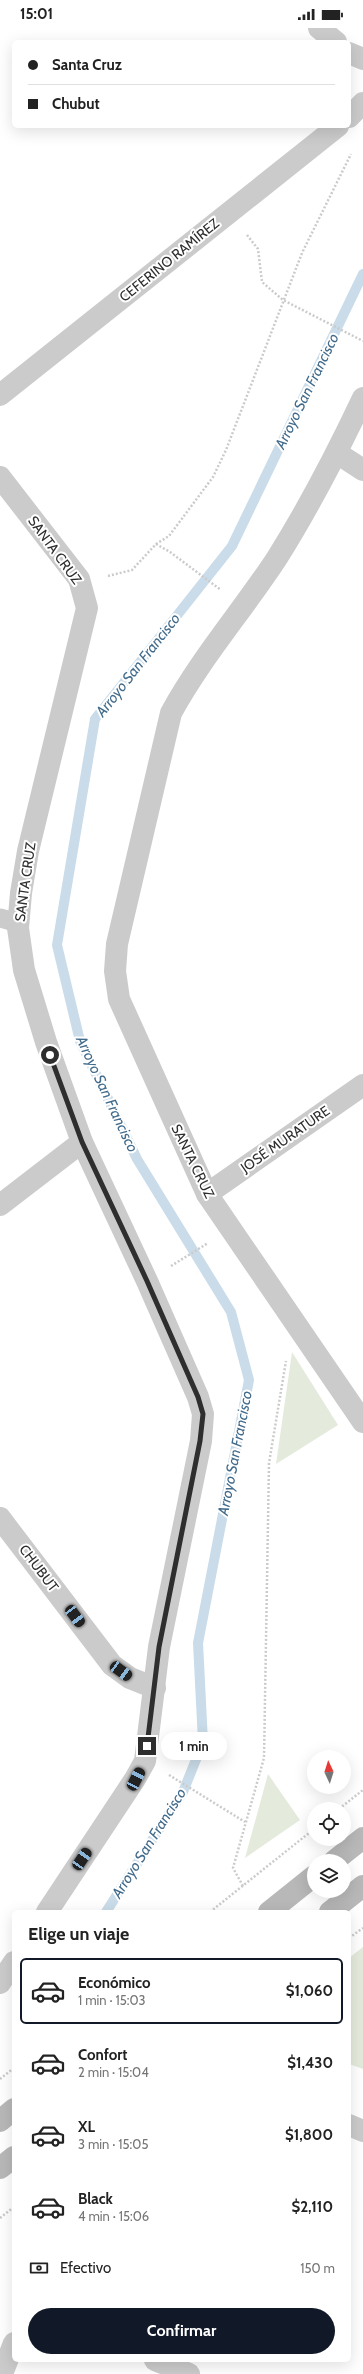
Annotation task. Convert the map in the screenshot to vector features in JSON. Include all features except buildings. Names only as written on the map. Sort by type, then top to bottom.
[{"type":"main road","points":[[343,1854],[363,1838]]},
{"type":"main road","points":[[272,1910],[307,1882]]},
{"type":"main road","points":[[333,1910],[363,1886]]},
{"type":"main road","points":[[0,2121],[12,2112]]},
{"type":"main road","points":[[0,2168],[12,2159]]},
{"type":"street","points":[[319,28],[334,40]]},
{"type":"street","points":[[351,54],[363,59]]},
{"type":"street","points":[[351,115],[363,103]]},
{"type":"street","name":"CEFERINO RAMÍREZ","points":[[0,395],[335,128]]},
{"type":"street","name":"SANTA CRUZ","points":[[363,398],[337,453],[277,557],[186,684],[171,713],[117,944],[115,971],[119,999],[207,1194],[363,1422]]},
{"type":"street","points":[[337,453],[363,470]]},
{"type":"street","name":"SANTA CRUZ","points":[[0,477],[81,584],[87,608],[28,851],[21,893],[9,920],[46,1042],[82,1142],[147,1281],[198,1397],[203,1414],[200,1441],[159,1647],[155,1688]]},
{"type":"street","name":"JOSÉ MURATURE","points":[[207,1194],[363,1085]]},
{"type":"street","points":[[0,1204],[82,1142]]},
{"type":"street","name":"CHUBUT","points":[[0,1518],[112,1665],[130,1678],[155,1688]]},
{"type":"street","points":[[48,1910],[136,1779],[145,1761],[155,1688]]},
{"type":"street","points":[[0,1983],[12,1965]]},
{"type":"street","points":[[351,2126],[363,2131]]},
{"type":"street","points":[[2,2374],[12,2348]]},
{"type":"street","points":[[160,2362],[189,2374]]},
{"type":"path","points":[[81,584],[132,570],[156,544],[169,536],[213,477],[226,450],[302,253],[352,151]]},
{"type":"path","points":[[229,212],[258,249],[262,282],[283,300],[363,341]]},
{"type":"path","points":[[156,544],[170,552],[243,606]]},
{"type":"path","points":[[175,1263],[213,1240]]},
{"type":"path","points":[[243,1886],[233,1868],[264,1758],[269,1463],[286,1354]]},
{"type":"path","points":[[165,1773],[220,1805],[245,1822]]},
{"type":"path","points":[[348,1802],[363,1790]]},
{"type":"path","points":[[213,1910],[307,1835]]},
{"type":"path","points":[[351,1937],[363,1928]]},
{"type":"path","points":[[0,2079],[12,2070]]},
{"type":"path","points":[[0,2218],[12,2209]]},
{"type":"shaded area","points":[[292,1352],[338,1425],[276,1464]]},
{"type":"shaded area","points":[[268,1774],[300,1820],[245,1858]]},
{"type":"shaded area","points":[[363,1947],[363,2069],[351,2065],[351,1956]]},
{"type":"waterway","name":"Arroyo San Francisco","points":[[107,1910],[183,1792],[203,1742],[198,1643],[249,1380],[231,1312],[137,1159],[80,1041],[57,945],[95,719],[232,546],[363,274]]},
{"type":"route","points":[[50,1055],[82,1142],[147,1281],[198,1397],[203,1414],[200,1441],[159,1647],[147,1746]]}]
